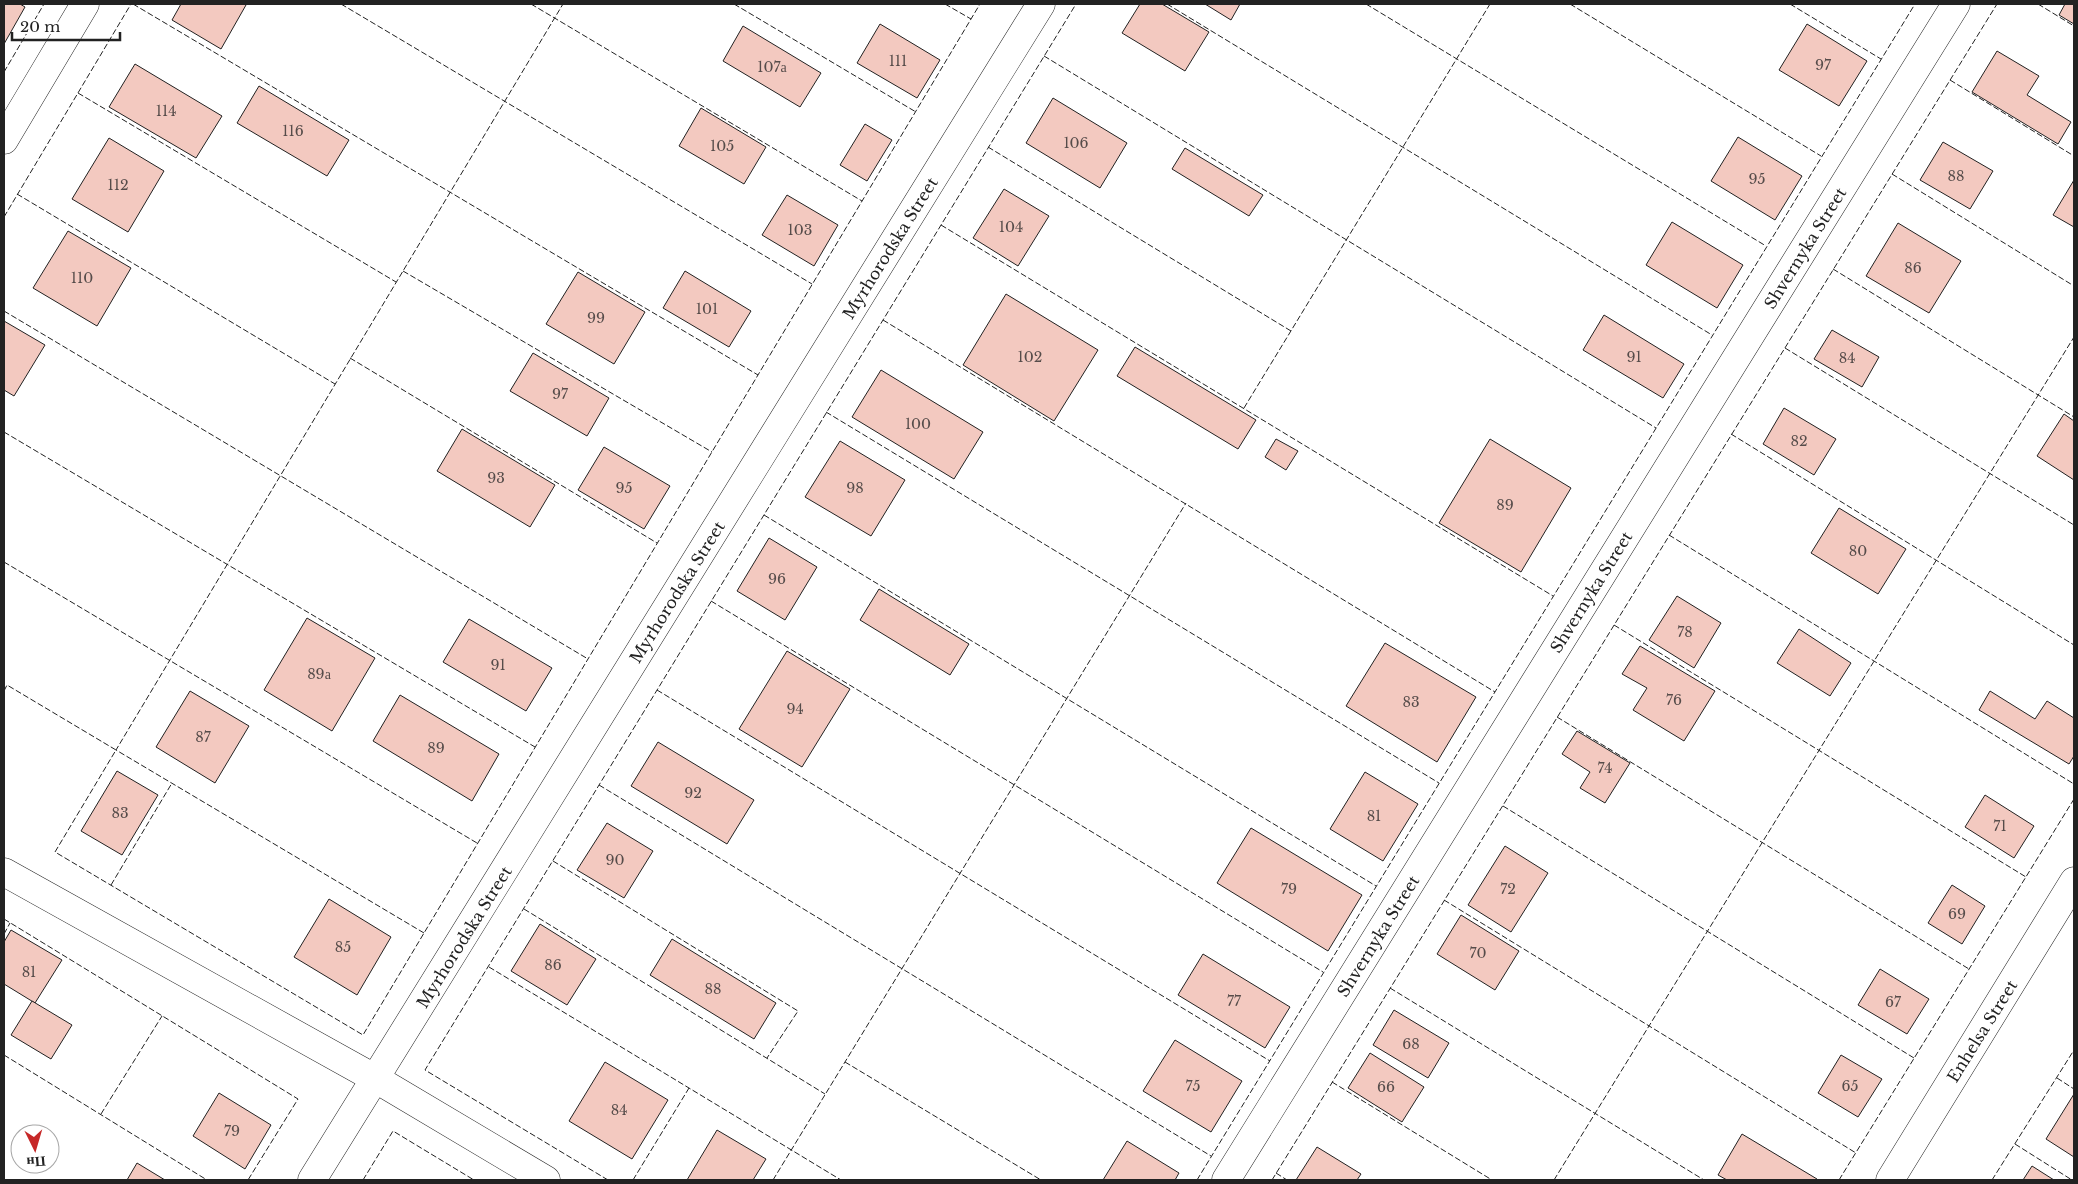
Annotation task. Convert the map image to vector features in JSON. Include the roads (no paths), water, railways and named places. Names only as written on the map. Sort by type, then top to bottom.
[{"type":"street","points":[[4,140],[85,4]]},
{"type":"street","name":"Myrhorodska Street","points":[[312,1180],[1041,4]]},
{"type":"street","name":"Shvernyka Street","points":[[1226,1180],[1956,4]]},
{"type":"street","points":[[4,872],[376,1079],[546,1180]]},
{"type":"street","name":"Enhelsa Street","points":[[1890,1180],[2074,881]]}]
